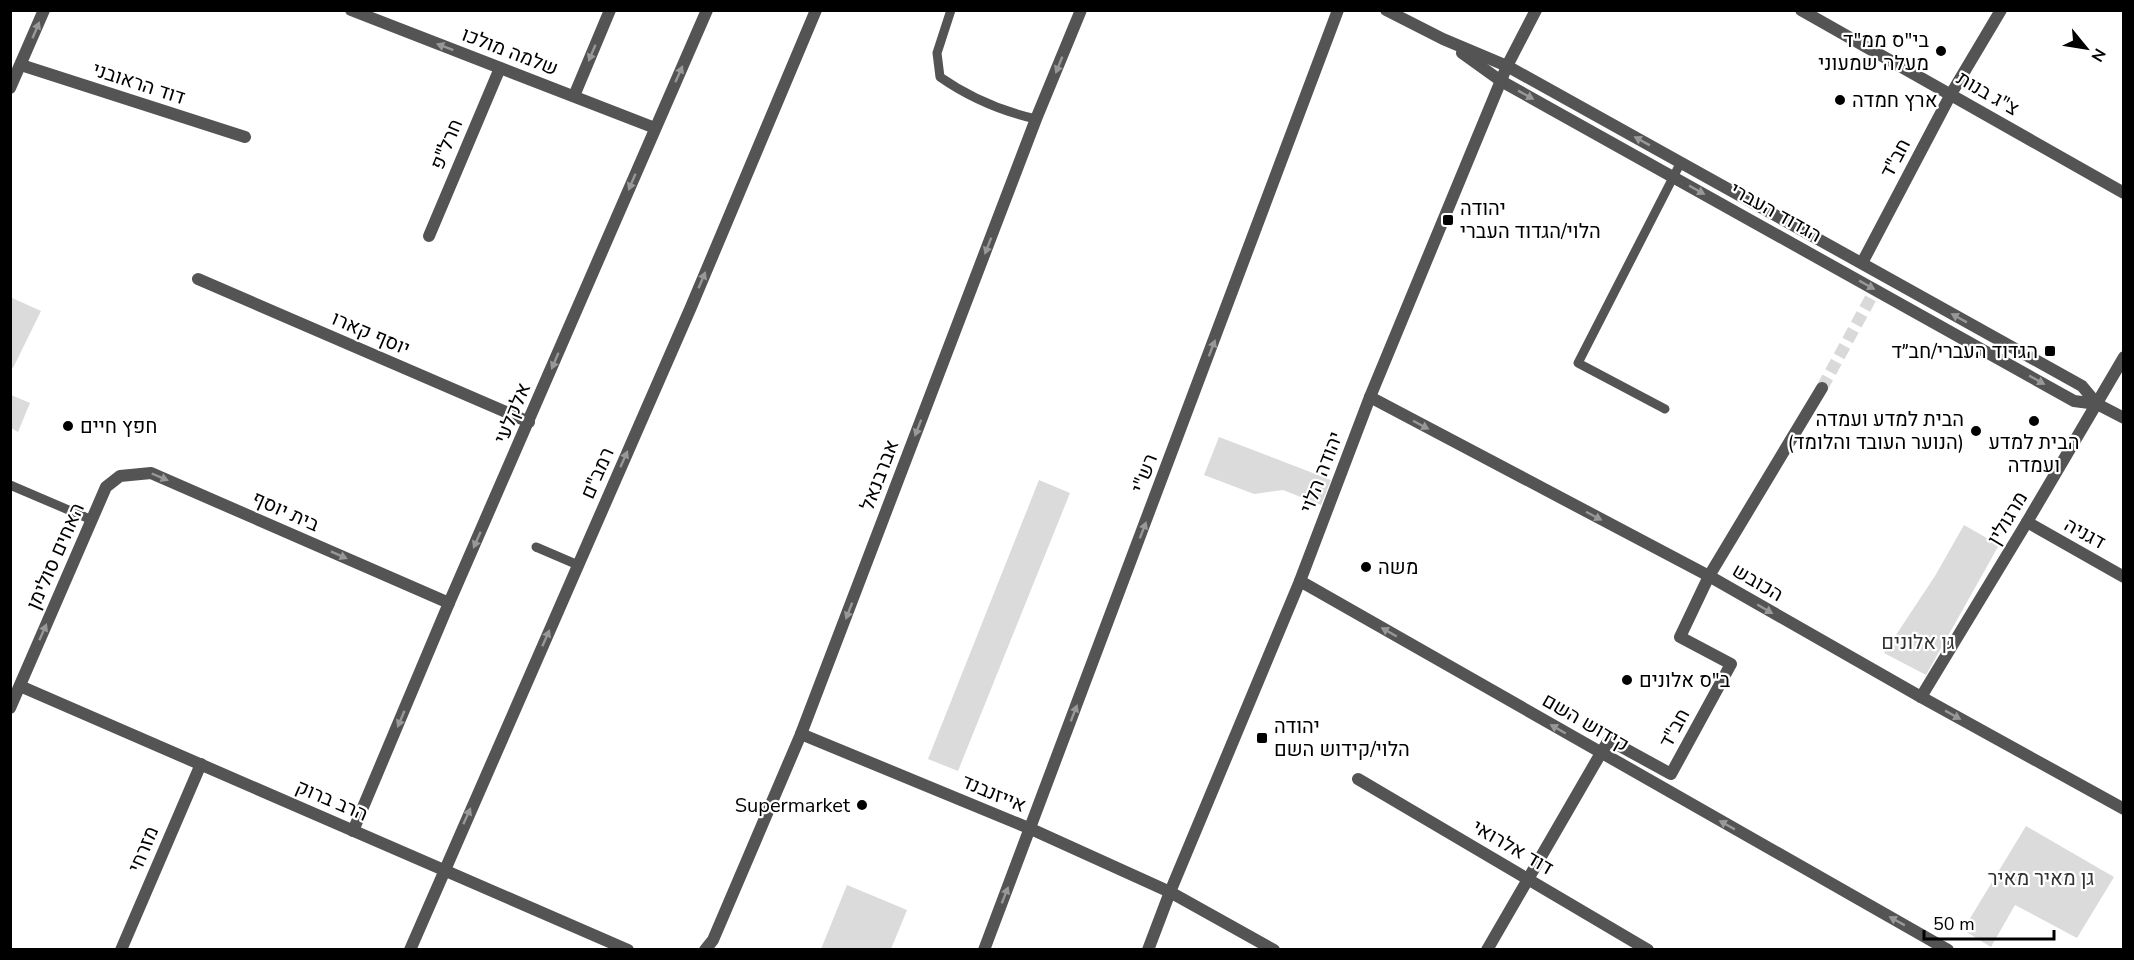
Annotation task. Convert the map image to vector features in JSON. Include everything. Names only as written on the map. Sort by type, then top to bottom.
[{"type":"street","points":[[10,88],[44,10]]},
{"type":"street","name":"שלמה מולכו","points":[[351,10],[656,128]]},
{"type":"street","points":[[574,96],[610,10]]},
{"type":"street","name":"אלקלעי","points":[[353,831],[449,603],[707,10]]},
{"type":"street","name":"רמב\"ם","points":[[410,950],[691,307],[816,10]]},
{"type":"street","name":"אברבנאל","points":[[705,950],[713,940],[801,734],[1036,119],[1081,10]]},
{"type":"street","name":"רש\"י","points":[[984,950],[1338,10]]},
{"type":"street","name":"הגדוד העברי","points":[[1386,10],[1443,39],[1507,66],[1681,162],[2082,386],[2097,404]]},
{"type":"street","name":"יהודה הלוי","points":[[1148,950],[1300,581],[1370,398],[1507,66],[1536,10]]},
{"type":"street","name":"צ\"ג בנות","points":[[1802,10],[2124,193]]},
{"type":"street","name":"חב\"ד","points":[[1862,263],[1951,94],[2001,10]]},
{"type":"street","name":"הגדוד העברי","points":[[1443,39],[1501,81],[2074,401],[2097,404],[2124,418]]},
{"type":"street","name":"דוד הראובני","points":[[21,65],[246,137]]},
{"type":"street","name":"חרל\"פ","points":[[429,236],[500,68]]},
{"type":"street","name":"יוסף קארו","points":[[198,279],[529,422]]},
{"type":"street","name":"מרגולין","points":[[1921,697],[2124,357]]},
{"type":"street","name":"חב\"ד","points":[[1601,753],[1609,740],[1671,774],[1731,664],[1680,637],[1709,576],[1822,388]]},
{"type":"street","name":"הכובש","points":[[1370,398],[1709,576],[2124,809]]},
{"type":"street","name":"בית יוסף","points":[[106,487],[120,476],[151,473],[449,603]]},
{"type":"street","name":"האחים סולימן","points":[[10,708],[106,487]]},
{"type":"street","name":"דגניה","points":[[2027,522],[2124,577]]},
{"type":"street","name":"קידוש השם","points":[[1300,581],[1948,950]]},
{"type":"street","name":"הרב ברוק","points":[[20,686],[628,950]]},
{"type":"street","name":"אייזנבנד","points":[[801,734],[1031,829],[1170,892],[1274,950]]},
{"type":"street","points":[[1487,950],[1601,753]]},
{"type":"street","name":"מזרחי","points":[[121,950],[201,764]]},
{"type":"street","name":"דוד אלרואי","points":[[1358,779],[1648,950]]},
{"type":"lane","points":[[951,10],[937,53],[940,76],[962,92],[1006,112],[1036,119]]},
{"type":"lane","points":[[1665,409],[1578,363],[1681,162]]},
{"type":"lane","points":[[10,485],[92,520]]},
{"type":"lane","points":[[536,547],[578,565]]},
{"type":"green space","points":[[10,297],[41,311],[13,368],[10,367]]},
{"type":"green space","points":[[11,395],[30,403],[18,432],[11,428]]},
{"type":"green space","points":[[1219,437],[1331,480],[1321,505],[1283,490],[1254,494],[1204,475]]},
{"type":"green space","points":[[1039,480],[1070,493],[958,771],[928,759]]},
{"type":"green space","name":"גן אלונים","points":[[1964,525],[1999,545],[1926,675],[1884,653],[1935,576]]},
{"type":"green space","name":"גן מאיר מאיר","points":[[2026,826],[2114,877],[2077,938],[2015,905],[1991,947],[1963,930]]},
{"type":"green space","points":[[847,885],[907,910],[891,949],[821,949]]},
{"type":"tunnel","points":[[1822,388],[1875,290]]},
{"type":"place","name":"בי\"ס ממ\"ד מעלה שמעוני","points":[[1941,51]]},
{"type":"place","name":"ארץ חמדה","points":[[1840,100]]},
{"type":"place","name":"יהודה הלוי/הגדוד העברי","points":[[1448,220]]},
{"type":"place","name":"הגדוד העברי/חב״ד","points":[[2050,351]]},
{"type":"place","name":"הבית למדע ועמדה","points":[[2034,421]]},
{"type":"place","name":"חפץ חיים","points":[[68,426]]},
{"type":"place","name":"הבית למדע ועמדה (הנוער העובד והלומד)","points":[[1976,431]]},
{"type":"place","name":"משה","points":[[1366,567]]},
{"type":"place","name":"ב\"ס אלונים","points":[[1627,680]]},
{"type":"place","name":"יהודה הלוי/קידוש השם","points":[[1262,738]]},
{"type":"place","name":"Supermarket","points":[[862,805]]}]
